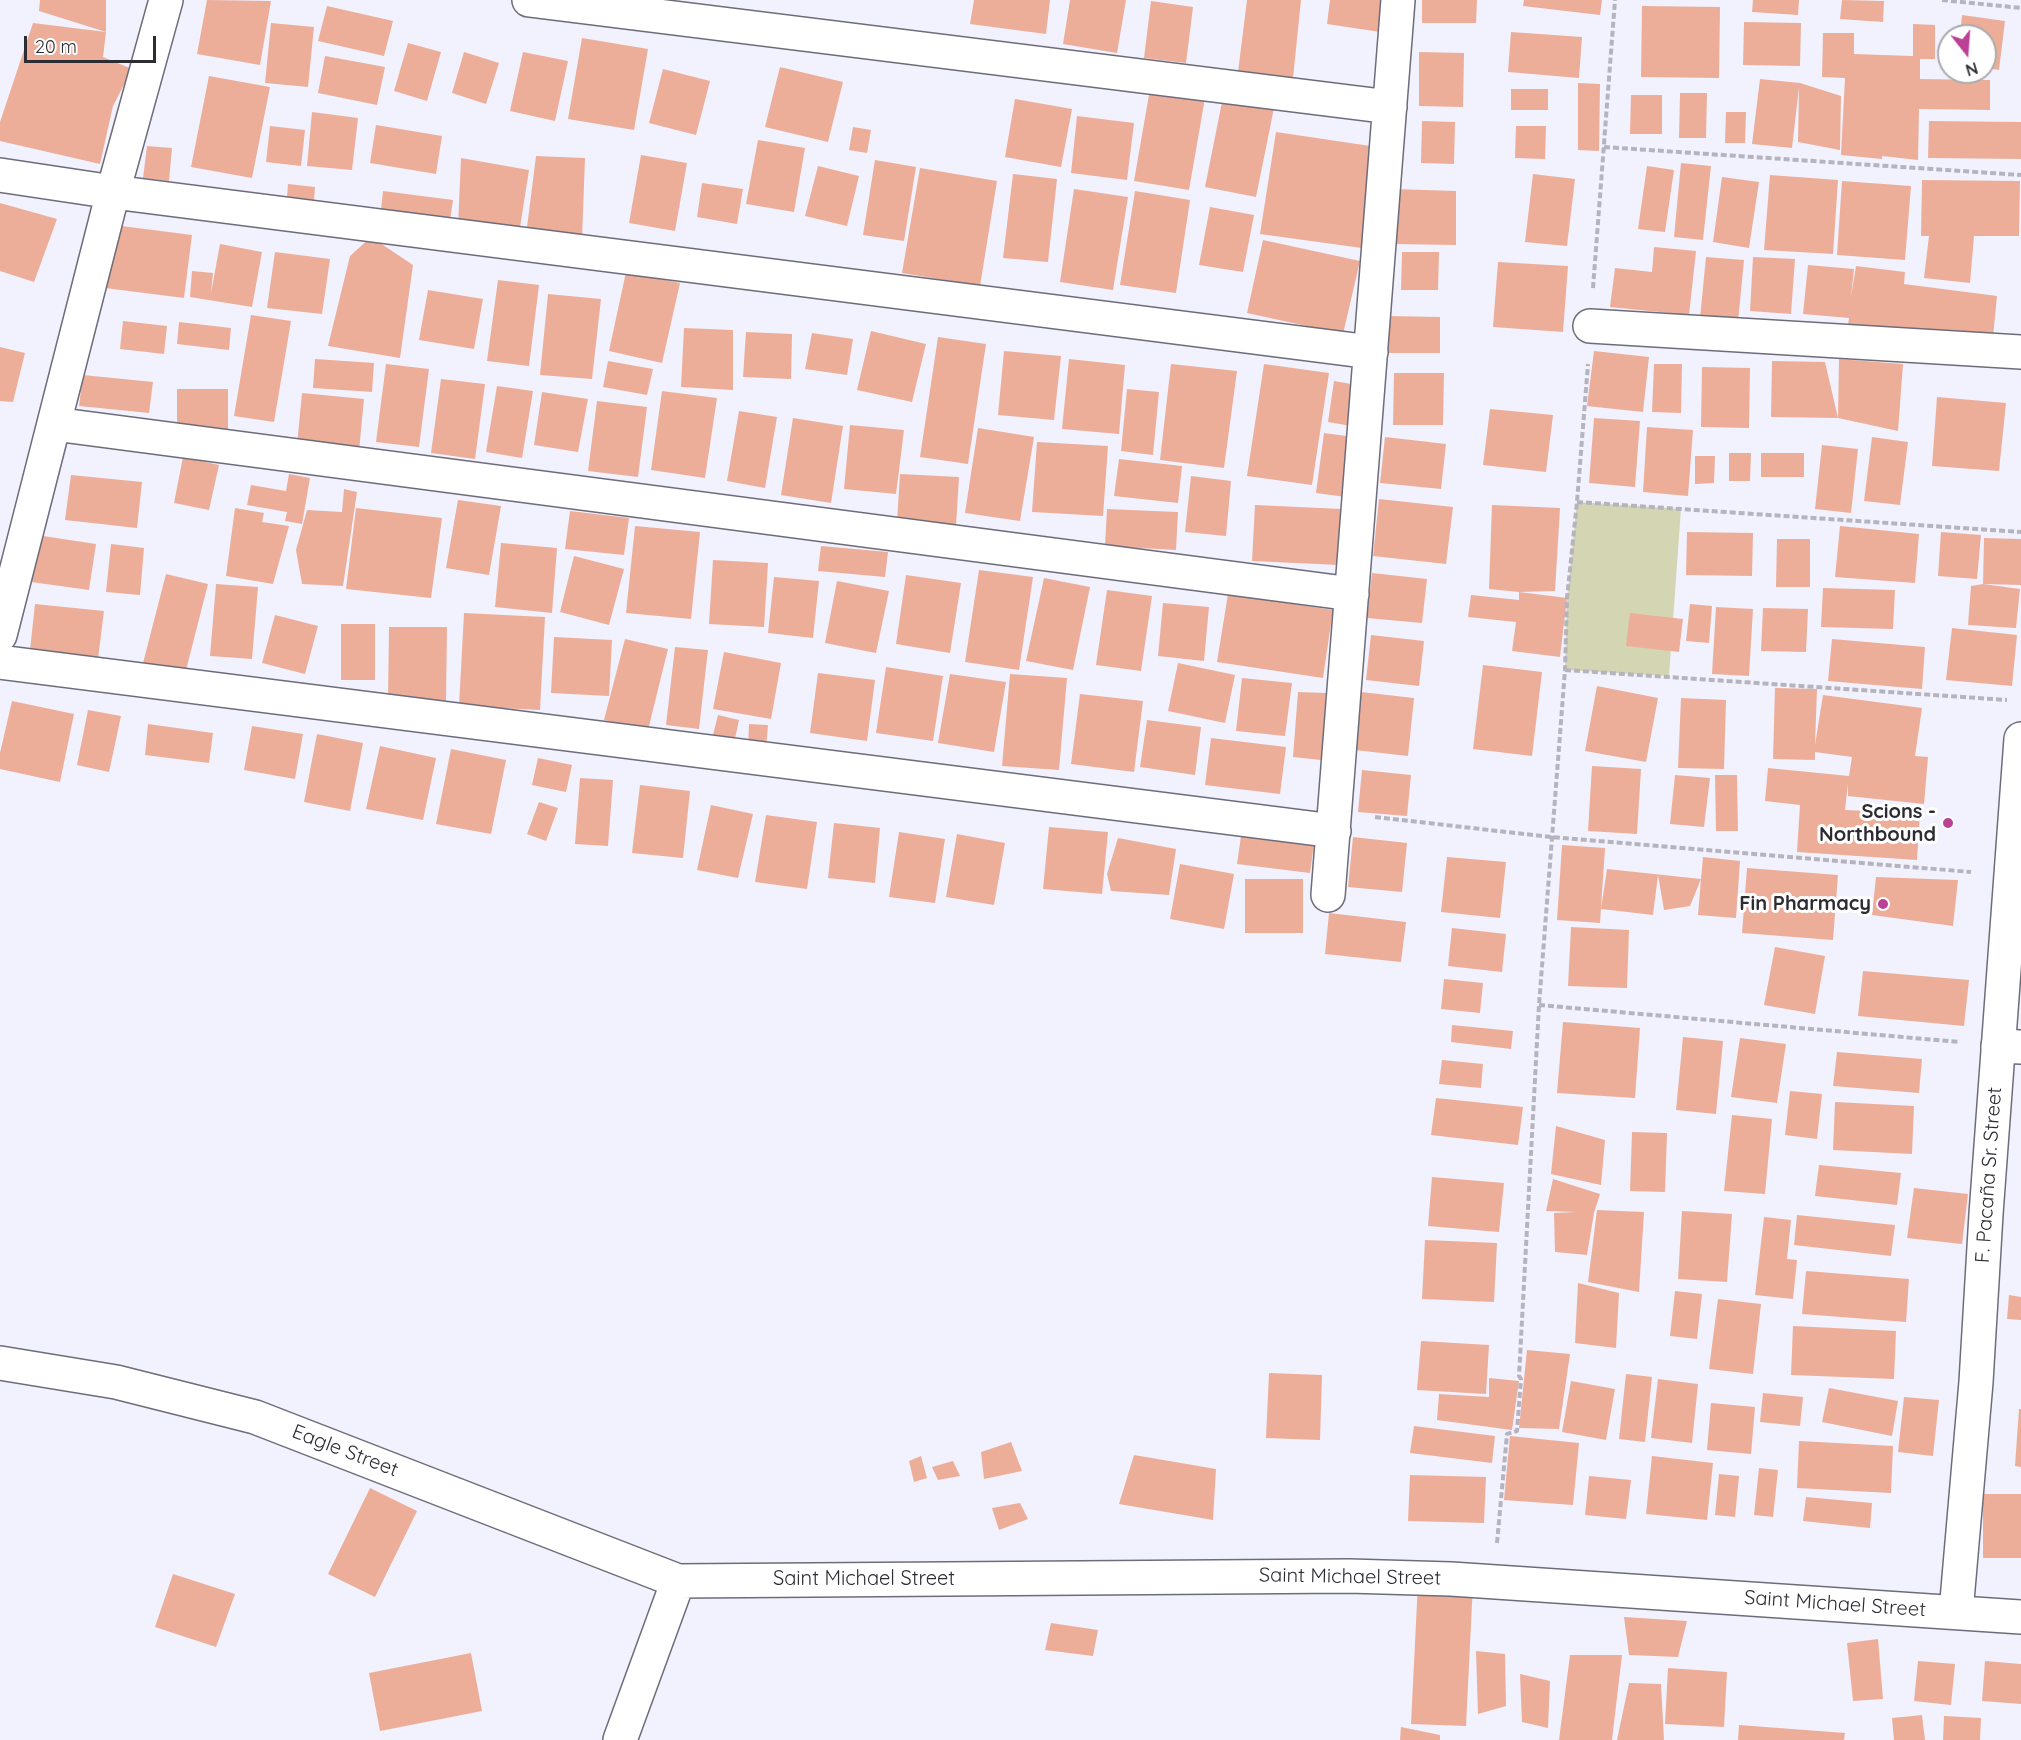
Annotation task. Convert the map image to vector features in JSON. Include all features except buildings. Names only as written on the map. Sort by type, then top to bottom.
[{"type":"street","points":[[0,634],[113,192],[166,0]]},
{"type":"street","points":[[529,0],[1390,107]]},
{"type":"street","points":[[1328,895],[1398,0]]},
{"type":"street","points":[[0,175],[113,192],[1371,352]]},
{"type":"street","points":[[1590,326],[2021,352]]},
{"type":"street","points":[[54,424],[1352,594]]},
{"type":"street","points":[[0,662],[1335,822]]},
{"type":"street","name":"F. Pacaña Sr. Street","points":[[1956,1612],[1976,1382],[2010,1046],[2012,876],[2021,739]]},
{"type":"street","name":"Eagle Street","points":[[0,1363],[116,1382],[255,1417],[678,1581]]},
{"type":"street","name":"Saint Michael Street","points":[[678,1581],[1349,1576],[1451,1579],[2021,1617]]},
{"type":"street","points":[[620,1740],[678,1581]]},
{"type":"path","points":[[1493,1582],[1507,1434],[1516,1431],[1521,1379],[1539,1005],[1615,0]]},
{"type":"path","points":[[1942,0],[2021,8]]},
{"type":"path","points":[[1604,147],[2021,175]]},
{"type":"path","points":[[1577,502],[2021,532]]},
{"type":"path","points":[[1565,670],[2009,701]]},
{"type":"path","points":[[1335,822],[1551,837],[2012,876]]},
{"type":"path","points":[[1539,1005],[2010,1046]]},
{"type":"green space","points":[[1577,502],[1681,509],[1669,676],[1565,670],[1567,598]]},
{"type":"place","name":"Scions - Northbound","points":[[1948,823]]},
{"type":"place","name":"Fin Pharmacy","points":[[1883,904]]}]
